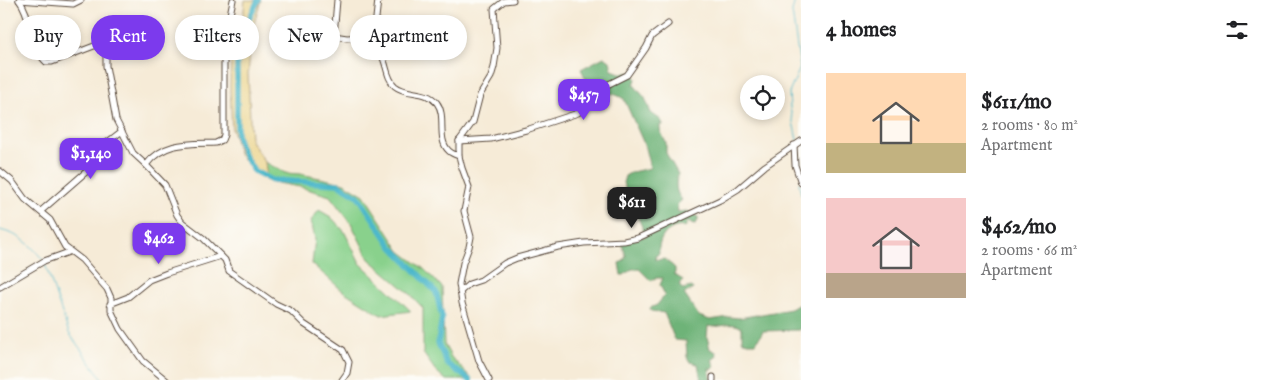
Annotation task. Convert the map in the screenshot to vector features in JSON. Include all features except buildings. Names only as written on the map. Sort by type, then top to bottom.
[{"type":"street","points":[[19,0],[73,4],[81,0]]},
{"type":"street","points":[[19,0],[26,11],[33,40],[46,62],[52,62],[102,43],[106,47],[106,66],[118,125],[133,153],[165,185],[177,215],[182,222],[203,238],[221,256],[229,271],[276,304],[291,311],[304,324],[343,350],[349,362],[342,380]]},
{"type":"street","points":[[146,165],[149,160],[178,144],[222,140],[224,135],[224,44],[234,0]]},
{"type":"street","points":[[336,15],[337,0]]},
{"type":"street","points":[[376,15],[378,0]]},
{"type":"street","points":[[489,380],[479,361],[460,292],[460,274],[471,237],[464,212],[469,187],[459,156],[459,141],[473,122],[480,95],[494,67],[497,48],[494,9],[504,1],[512,0]]},
{"type":"street","points":[[459,141],[490,139],[526,130],[578,113],[603,88],[628,75],[652,36],[668,24]]},
{"type":"street","points":[[384,60],[390,81],[396,88],[430,97],[437,104],[440,111],[443,142],[449,151],[459,156]]},
{"type":"street","points":[[40,211],[86,171],[93,162],[92,154],[122,131]]},
{"type":"street","points":[[460,292],[469,284],[481,280],[505,263],[517,258],[558,247],[638,238],[726,196],[801,141]]},
{"type":"street","points":[[794,145],[795,166],[801,184]]},
{"type":"street","points":[[0,171],[12,181],[25,199],[53,224],[60,241],[69,252],[82,260],[107,289],[111,298],[111,310],[120,329],[143,361],[166,380]]},
{"type":"street","points":[[0,286],[44,261],[69,252]]},
{"type":"street","points":[[110,304],[128,297],[149,280],[221,256]]},
{"type":"green space","points":[[604,57],[610,61],[612,70],[620,73],[633,73],[636,79],[634,85],[645,98],[651,113],[661,120],[663,125],[660,125],[660,130],[666,143],[666,153],[678,174],[676,187],[682,200],[677,205],[678,212],[687,211],[698,217],[698,221],[695,224],[686,222],[687,225],[684,227],[669,230],[662,238],[659,254],[655,256],[656,260],[665,259],[675,268],[675,273],[673,274],[683,280],[679,285],[682,289],[692,287],[693,289],[684,294],[699,316],[710,320],[729,317],[739,318],[791,309],[801,303],[800,330],[763,331],[756,343],[747,343],[742,340],[742,328],[738,326],[708,326],[707,337],[710,349],[716,352],[717,356],[712,360],[715,366],[712,370],[709,368],[711,380],[701,380],[698,364],[690,362],[687,357],[686,341],[675,340],[664,313],[651,311],[650,308],[657,305],[665,295],[660,285],[663,278],[655,278],[651,281],[639,269],[632,269],[621,275],[619,263],[624,261],[626,256],[622,243],[646,236],[623,183],[625,176],[632,172],[650,168],[644,144],[624,99],[590,87],[588,91],[580,90],[577,83],[587,81],[581,69]]},
{"type":"green space","points":[[265,162],[285,173],[300,174],[344,183],[364,195],[400,251],[424,269],[442,287],[444,344],[451,357],[473,380],[446,380],[435,370],[423,353],[423,308],[409,293],[369,259],[351,223],[330,196],[300,187],[267,181]]},
{"type":"green space","points":[[319,210],[331,217],[344,231],[360,263],[411,311],[381,315],[343,291],[312,264],[315,239],[311,221]]},
{"type":"sand","points":[[245,0],[261,0],[256,15],[244,15]]},
{"type":"sand","points":[[231,60],[249,60],[248,74],[251,141],[265,162],[267,181],[240,156],[232,129]]},
{"type":"waterway","points":[[258,0],[237,45],[237,136],[244,155],[254,171],[272,180],[338,184],[358,196],[392,247],[436,292],[442,317],[438,343],[447,364],[470,380]]},
{"type":"waterway","points":[[795,0],[792,12],[800,68],[789,93],[790,108],[797,140]]},
{"type":"waterway","points":[[797,146],[801,175]]},
{"type":"waterway","points":[[799,183],[801,194]]},
{"type":"waterway","points":[[0,230],[24,241],[43,260]]},
{"type":"waterway","points":[[45,264],[69,333],[103,380]]}]
